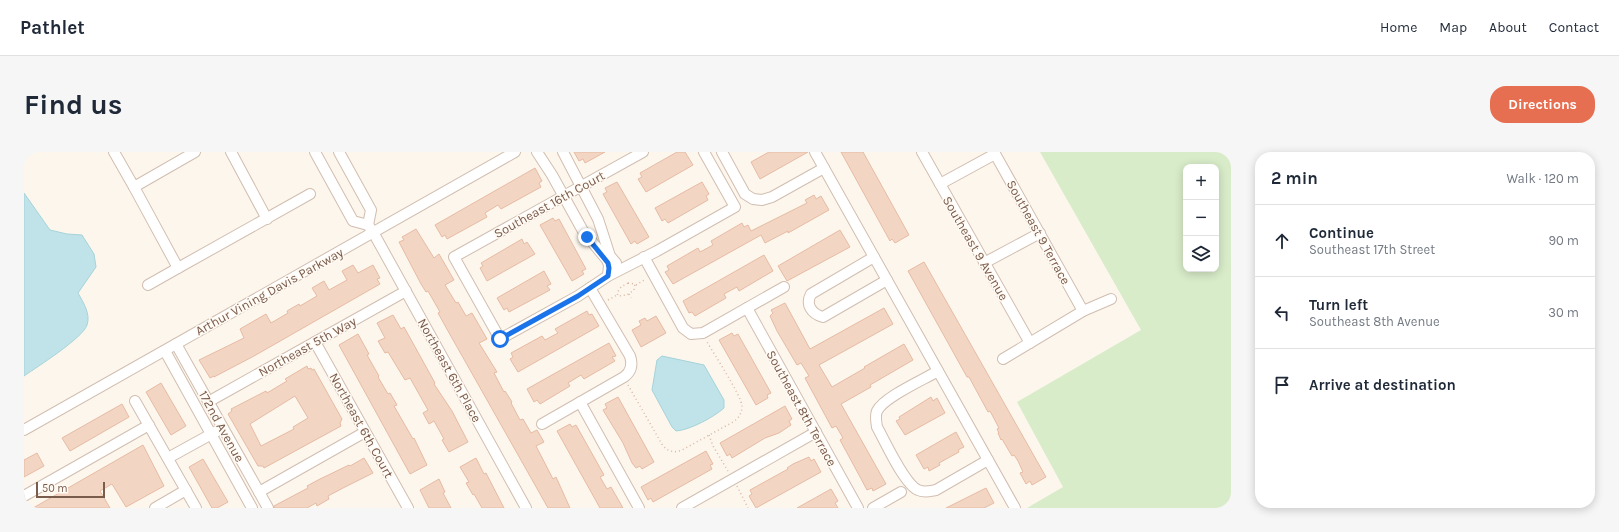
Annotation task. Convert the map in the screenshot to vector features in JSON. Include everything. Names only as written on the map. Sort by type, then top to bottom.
[{"type":"street","points":[[114,152],[178,268]]},
{"type":"street","points":[[134,187],[195,152]]},
{"type":"street","points":[[231,152],[267,219]]},
{"type":"street","points":[[315,152],[353,221],[371,229],[372,210],[339,152]]},
{"type":"street","name":"Arthur Vining Davis Parkway","points":[[24,430],[165,351],[371,229],[515,152]]},
{"type":"street","points":[[537,152],[552,174],[574,217],[588,238],[608,263],[608,276]]},
{"type":"street","points":[[564,152],[603,232],[613,260],[615,263],[625,267]]},
{"type":"street","name":"Southeast 16th Court","points":[[590,288],[500,339],[454,257],[643,152]]},
{"type":"street","points":[[542,424],[624,377],[631,370],[632,363],[630,356],[590,288],[608,276],[735,207],[704,152]]},
{"type":"street","points":[[722,152],[746,194],[753,199],[762,200],[772,197],[824,168]]},
{"type":"street","points":[[815,152],[1015,508]]},
{"type":"street","name":"Southeast 9 Avenue","points":[[922,152],[1030,343]]},
{"type":"street","points":[[940,184],[995,153]]},
{"type":"street","name":"Southeast 9 Terrace","points":[[995,153],[1083,311]]},
{"type":"street","points":[[148,286],[310,194]]},
{"type":"street","name":"Northeast 6th Place","points":[[371,229],[526,508]]},
{"type":"street","points":[[588,238],[596,240],[603,232]]},
{"type":"street","points":[[984,263],[1040,233]]},
{"type":"street","points":[[644,257],[682,328],[691,334],[703,333],[784,287]]},
{"type":"street","points":[[874,257],[811,294],[808,304],[812,311],[817,315],[823,316],[888,280]]},
{"type":"street","name":"Northeast 5th Way","points":[[208,402],[406,291]]},
{"type":"street","points":[[1003,359],[1083,311],[1111,299]]},
{"type":"street","name":"Southeast 8th Terrace","points":[[747,308],[858,508]]},
{"type":"street","name":"Northeast 6th Court","points":[[316,342],[408,508]]},
{"type":"street","name":"172nd Avenue","points":[[176,344],[268,508]]},
{"type":"street","name":"172nd Avenue","points":[[165,351],[252,508]]},
{"type":"street","points":[[938,371],[886,401],[876,412],[876,427],[907,481],[919,491],[927,492],[936,490],[988,460]]},
{"type":"street","points":[[135,401],[196,508]]},
{"type":"street","points":[[580,402],[639,508]]},
{"type":"street","points":[[24,496],[149,425]]},
{"type":"street","points":[[168,458],[223,428]]},
{"type":"street","points":[[259,492],[366,432]]},
{"type":"street","points":[[682,508],[816,432]]},
{"type":"street","points":[[155,508],[186,490]]},
{"type":"street","points":[[873,508],[901,492]]},
{"type":"path","points":[[606,301],[618,295],[622,297],[629,294],[634,290],[636,285],[647,278]]},
{"type":"path","points":[[618,295],[618,291],[624,285],[632,283],[636,285]]},
{"type":"path","points":[[629,294],[631,298]]},
{"type":"path","points":[[626,382],[661,444],[666,450],[674,452],[680,451],[709,435],[741,414],[742,405],[740,400],[707,340]]},
{"type":"path","points":[[709,435],[713,446],[730,475]]},
{"type":"path","points":[[736,484],[748,508]]},
{"type":"green space","points":[[1040,152],[1231,152],[1231,508],[1027,508],[1063,487],[1017,402],[1141,330]]},
{"type":"water","points":[[24,193],[50,230],[67,234],[82,235],[94,254],[96,267],[78,293],[86,308],[88,317],[87,325],[84,331],[59,352],[24,376]]},
{"type":"water","points":[[662,356],[704,365],[724,400],[724,408],[702,422],[676,431],[672,427],[652,390],[657,360]]},
{"type":"building","points":[[574,152],[605,152],[585,163],[583,159],[579,161]]},
{"type":"building","points":[[677,152],[685,152],[693,165],[646,192],[638,179],[642,177],[640,173]]},
{"type":"building","points":[[769,152],[808,152],[760,179],[751,162]]},
{"type":"building","points":[[841,152],[863,152],[909,235],[895,243],[892,239],[890,241]]},
{"type":"building","points":[[535,168],[542,181],[539,183],[541,187],[501,209],[498,205],[485,213],[487,217],[447,239],[445,235],[442,237],[435,225]]},
{"type":"building","points":[[617,182],[649,237],[637,244],[635,241],[631,244],[603,194],[607,192],[605,188]]},
{"type":"building","points":[[702,182],[709,194],[706,196],[708,200],[668,223],[665,219],[662,221],[655,208]]},
{"type":"building","points":[[814,195],[816,199],[821,196],[829,210],[788,233],[788,231],[765,243],[761,235],[673,284],[665,272],[669,270],[667,266],[698,248],[700,252],[713,245],[711,241],[742,223],[744,227],[748,225],[751,231],[807,203],[805,200]]},
{"type":"building","points":[[553,218],[555,221],[559,219],[586,269],[582,271],[584,274],[572,281],[540,225]]},
{"type":"building","points":[[416,229],[434,258],[439,254],[454,280],[445,285],[456,303],[458,302],[466,316],[472,313],[487,339],[479,343],[497,372],[494,373],[504,392],[505,391],[512,402],[511,403],[520,420],[523,419],[531,433],[537,430],[544,442],[536,446],[553,479],[556,477],[570,508],[548,508],[438,313],[440,312],[428,291],[426,292],[421,284],[399,242],[404,240],[402,237]]},
{"type":"building","points":[[840,230],[850,247],[787,281],[778,266]]},
{"type":"building","points":[[522,239],[524,244],[527,242],[535,254],[487,281],[480,268],[483,266],[481,263]]},
{"type":"building","points":[[764,255],[773,271],[739,291],[737,287],[724,294],[726,298],[695,316],[692,312],[689,313],[683,301]]},
{"type":"building","points":[[924,262],[1046,477],[1032,485],[1030,481],[1026,484],[1020,473],[1023,472],[1018,461],[1014,455],[1012,456],[1002,439],[1001,440],[997,429],[999,428],[990,411],[988,412],[969,377],[967,377],[908,271]]},
{"type":"building","points":[[353,265],[358,273],[373,265],[380,278],[377,279],[380,284],[254,356],[210,378],[199,360],[244,338],[240,329],[266,314],[271,323],[288,313],[287,311],[299,304],[300,306],[317,296],[312,288],[324,281],[329,290],[347,280],[342,271]]},
{"type":"building","points":[[544,271],[551,284],[547,286],[550,290],[509,312],[507,308],[504,310],[497,298]]},
{"type":"building","points":[[785,303],[810,349],[884,308],[893,324],[819,365],[832,387],[904,344],[913,360],[841,404],[886,484],[873,491],[872,488],[867,490],[840,440],[843,438],[836,426],[832,428],[805,378],[809,376],[801,363],[797,365],[777,331],[770,316],[773,313],[771,310]]},
{"type":"building","points":[[587,311],[589,315],[592,314],[599,326],[518,372],[510,359],[513,357],[511,353],[542,336],[545,340],[558,333],[555,329]]},
{"type":"building","points":[[393,315],[401,329],[404,327],[435,383],[434,384],[452,411],[468,442],[449,452],[434,421],[429,424],[423,413],[428,410],[410,378],[405,380],[388,352],[385,353],[378,341],[385,338],[377,323]]},
{"type":"building","points":[[656,316],[666,333],[641,347],[632,330],[641,325],[639,321],[645,318],[647,321]]},
{"type":"building","points":[[732,333],[734,336],[738,334],[771,393],[767,395],[768,398],[756,405],[719,340]]},
{"type":"building","points":[[358,334],[369,354],[367,355],[379,376],[378,377],[388,394],[390,393],[397,405],[394,406],[413,439],[414,438],[427,465],[410,474],[339,345]]},
{"type":"building","points":[[609,343],[616,356],[612,357],[615,361],[584,379],[581,375],[568,383],[570,386],[540,404],[537,400],[534,402],[527,389]]},
{"type":"building","points":[[307,366],[308,369],[314,369],[342,419],[340,423],[341,426],[264,468],[263,466],[258,466],[228,414],[232,411],[231,409],[266,391],[267,393],[287,381],[285,379]],"holes":[[[295,396],[308,418],[293,427],[294,429],[261,446],[250,424]]]},
{"type":"building","points":[[161,383],[186,426],[171,435],[146,392]]},
{"type":"building","points":[[618,397],[654,462],[642,469],[640,466],[636,468],[632,463],[623,443],[603,410],[607,408],[605,404]]},
{"type":"building","points":[[931,397],[933,401],[937,398],[945,413],[905,435],[896,421],[900,419],[899,417]]},
{"type":"building","points":[[122,404],[129,417],[70,451],[62,438]]},
{"type":"building","points":[[785,406],[792,419],[789,421],[791,425],[779,433],[765,438],[732,458],[730,454],[727,456],[720,443]]},
{"type":"building","points":[[570,424],[572,427],[576,425],[604,475],[600,477],[607,489],[611,487],[623,508],[600,508],[557,431]]},
{"type":"building","points":[[956,432],[964,447],[958,450],[959,452],[939,463],[940,465],[929,471],[928,467],[924,469],[916,455]]},
{"type":"building","points":[[143,445],[164,486],[126,507],[112,484],[100,491],[110,508],[33,508]]},
{"type":"building","points":[[706,451],[713,464],[710,465],[712,469],[653,502],[651,498],[648,500],[641,487]]},
{"type":"building","points":[[37,453],[44,466],[24,477],[24,460]]},
{"type":"building","points":[[809,457],[811,461],[814,459],[821,472],[756,508],[749,496],[752,494],[750,490],[788,469],[787,468],[793,464]]},
{"type":"building","points":[[364,458],[373,473],[328,496],[329,499],[317,506],[316,503],[307,508],[274,508],[274,506],[308,488],[307,486]]},
{"type":"building","points":[[476,458],[484,474],[486,473],[504,508],[482,508],[466,483],[469,482],[460,467]]},
{"type":"building","points":[[203,459],[228,502],[217,508],[212,508],[189,467]]},
{"type":"building","points":[[439,479],[445,492],[443,493],[451,508],[429,508],[420,490]]},
{"type":"building","points":[[986,488],[994,503],[984,508],[946,508]]},
{"type":"building","points":[[831,489],[838,501],[835,503],[838,508],[797,508]]},
{"type":"route","points":[[500,339],[578,296],[608,276],[609,265],[605,257],[587,237]]}]
